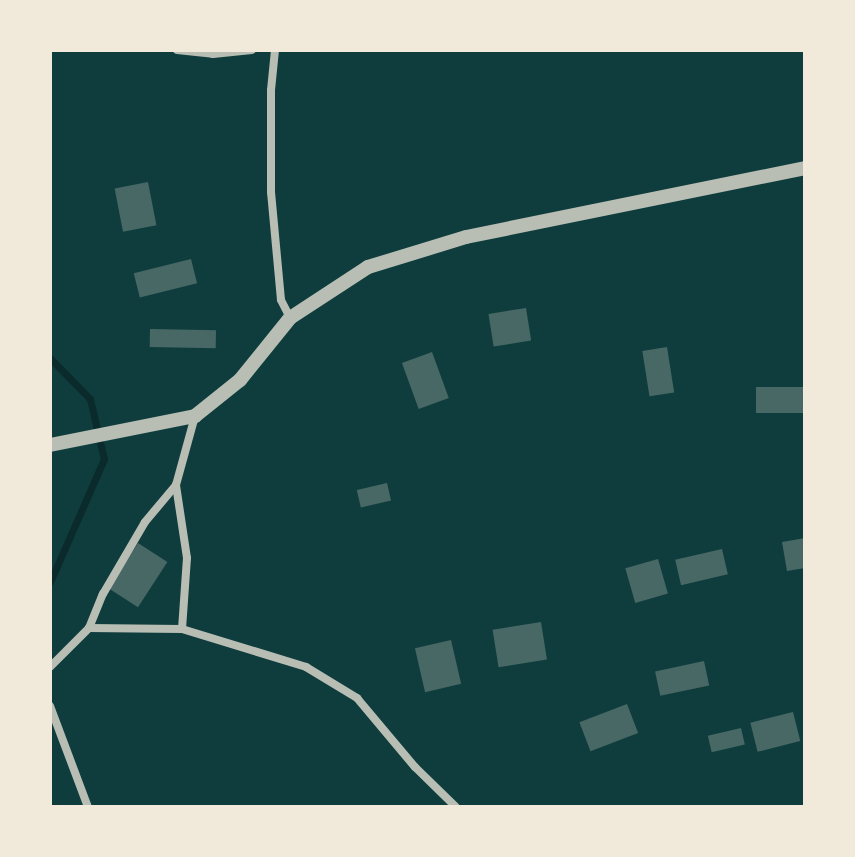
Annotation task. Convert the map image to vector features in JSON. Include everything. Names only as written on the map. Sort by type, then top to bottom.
[{"type":"street","points":[[177,50],[213,54],[252,50]]},
{"type":"street","points":[[275,50],[271,90],[271,192],[281,300],[290,318]]},
{"type":"street","points":[[50,445],[195,416],[240,380],[290,318],[368,267],[466,237],[805,168]]},
{"type":"street","points":[[182,629],[187,558],[176,485],[195,416]]},
{"type":"street","points":[[50,667],[89,628],[103,594],[145,522],[176,485]]},
{"type":"street","points":[[89,628],[182,629],[306,667],[357,698],[415,767],[456,807]]},
{"type":"street","points":[[50,706],[88,807]]},
{"type":"building","points":[[148,182],[156,225],[123,232],[115,188]]},
{"type":"building","points":[[191,259],[197,283],[140,298],[134,273]]},
{"type":"building","points":[[526,308],[531,341],[494,347],[488,314]]},
{"type":"building","points":[[150,329],[216,330],[216,348],[150,347]]},
{"type":"building","points":[[667,347],[674,392],[650,396],[642,351]]},
{"type":"building","points":[[432,352],[449,398],[419,409],[402,363]]},
{"type":"building","points":[[756,387],[805,387],[805,413],[756,413]]},
{"type":"building","points":[[387,483],[391,501],[361,508],[357,490]]},
{"type":"building","points":[[805,538],[805,568],[787,571],[782,542]]},
{"type":"building","points":[[138,543],[167,562],[138,607],[109,588]]},
{"type":"building","points":[[722,549],[728,574],[681,585],[675,560]]},
{"type":"building","points":[[658,559],[668,594],[635,603],[625,568]]},
{"type":"building","points":[[541,622],[547,660],[499,667],[493,630]]},
{"type":"building","points":[[451,640],[461,684],[425,692],[415,648]]},
{"type":"building","points":[[704,661],[709,685],[660,696],[655,671]]},
{"type":"building","points":[[627,704],[638,733],[590,751],[579,722]]},
{"type":"building","points":[[793,712],[800,741],[758,752],[750,723]]},
{"type":"building","points":[[741,728],[745,745],[712,752],[708,736]]},
{"type":"waterway","points":[[50,358],[90,399],[104,459],[50,582]]}]
